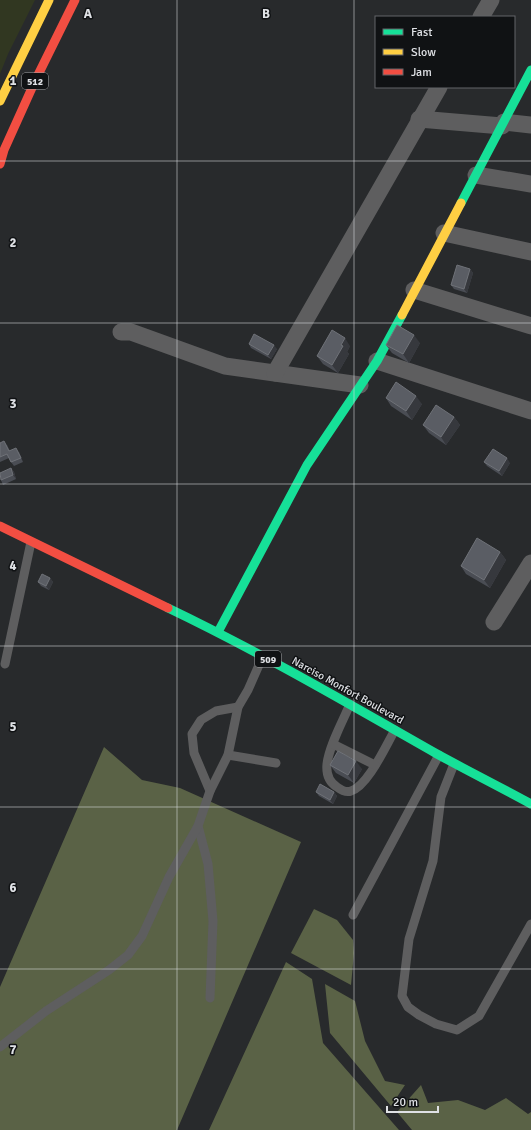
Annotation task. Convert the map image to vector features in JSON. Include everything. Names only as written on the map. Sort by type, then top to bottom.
[{"type":"main road","name":"512","points":[[0,101],[49,0]]},
{"type":"main road","name":"512","points":[[0,164],[4,150],[36,79],[76,0]]},
{"type":"main road","points":[[218,632],[307,465],[377,361],[531,70]]},
{"type":"main road","name":"Narciso Monfort Boulevard","points":[[0,526],[218,632],[350,704],[438,755],[531,804]]},
{"type":"street","points":[[482,16],[491,0]]},
{"type":"street","points":[[275,373],[419,119],[438,88]]},
{"type":"street","points":[[419,119],[531,125]]},
{"type":"street","points":[[476,175],[531,184]]},
{"type":"street","points":[[444,233],[531,252]]},
{"type":"street","points":[[414,290],[531,326]]},
{"type":"street","points":[[122,332],[131,332],[225,366],[360,385]]},
{"type":"street","points":[[377,361],[531,411]]},
{"type":"street","points":[[494,622],[531,563]]},
{"type":"lane","points":[[5,664],[31,542]]},
{"type":"lane","points":[[0,1047],[46,1011],[109,970],[128,955],[142,936],[168,877],[198,826],[210,791],[228,755],[238,707],[248,690],[263,656]]},
{"type":"lane","points":[[350,704],[333,744],[327,763],[327,775],[331,784],[341,790],[350,792],[368,777],[395,730]]},
{"type":"lane","points":[[210,791],[194,753],[192,734],[201,720],[216,711],[238,707]]},
{"type":"lane","points":[[333,744],[375,765]]},
{"type":"lane","points":[[228,755],[276,763]]},
{"type":"lane","points":[[353,915],[438,755]]},
{"type":"lane","points":[[454,763],[441,797],[433,861],[409,939],[402,996],[408,1006],[419,1015],[436,1024],[457,1030],[479,1016],[531,924]]},
{"type":"lane","points":[[198,826],[208,864],[213,921],[210,998]]},
{"type":"shaded area","points":[[0,0],[35,0],[8,54],[0,74]]},
{"type":"shaded area","points":[[104,747],[142,780],[180,788],[301,842],[177,1130],[0,1130],[0,987]]},
{"type":"shaded area","points":[[314,909],[337,920],[353,940],[354,953],[351,985],[291,953]]},
{"type":"shaded area","points":[[286,962],[312,979],[323,1043],[399,1130],[209,1130]]},
{"type":"shaded area","points":[[325,984],[355,1001],[365,1041],[385,1081],[405,1085],[391,1106],[330,1033]]},
{"type":"shaded area","points":[[421,1085],[428,1103],[458,1100],[485,1110],[506,1098],[528,1114],[531,1112],[531,1130],[412,1130],[397,1112]]},
{"type":"building","points":[[457,265],[470,269],[464,289],[451,285]]},
{"type":"building","points":[[397,325],[414,335],[403,354],[386,345]]},
{"type":"building","points":[[332,330],[345,338],[341,345],[343,346],[332,365],[317,356]]},
{"type":"building","points":[[254,334],[274,345],[268,355],[249,344]]},
{"type":"building","points":[[396,382],[416,396],[406,411],[386,398]]},
{"type":"building","points":[[436,405],[454,417],[441,437],[423,425]]},
{"type":"building","points":[[4,441],[9,451],[16,448],[21,458],[11,462],[7,454],[0,457],[0,443]]},
{"type":"building","points":[[493,449],[507,458],[499,471],[484,462]]},
{"type":"building","points":[[11,468],[13,475],[1,480],[0,473]]},
{"type":"building","points":[[477,538],[500,552],[484,580],[461,566]]},
{"type":"building","points":[[42,574],[50,578],[46,586],[38,582]]},
{"type":"building","points":[[338,751],[356,761],[348,775],[330,765]]},
{"type":"building","points":[[320,784],[334,792],[330,800],[316,792]]},
{"type":"traffic: fast","points":[[461,203],[531,70]]},
{"type":"traffic: fast","points":[[218,632],[307,465],[377,361],[402,315]]},
{"type":"traffic: fast","points":[[168,608],[270,660],[437,754],[531,804]]},
{"type":"traffic: slow","points":[[0,101],[49,0]]},
{"type":"traffic: slow","points":[[402,315],[461,203]]},
{"type":"traffic: jam","points":[[0,164],[4,150],[36,79],[75,0]]},
{"type":"traffic: jam","points":[[0,526],[168,608]]}]
